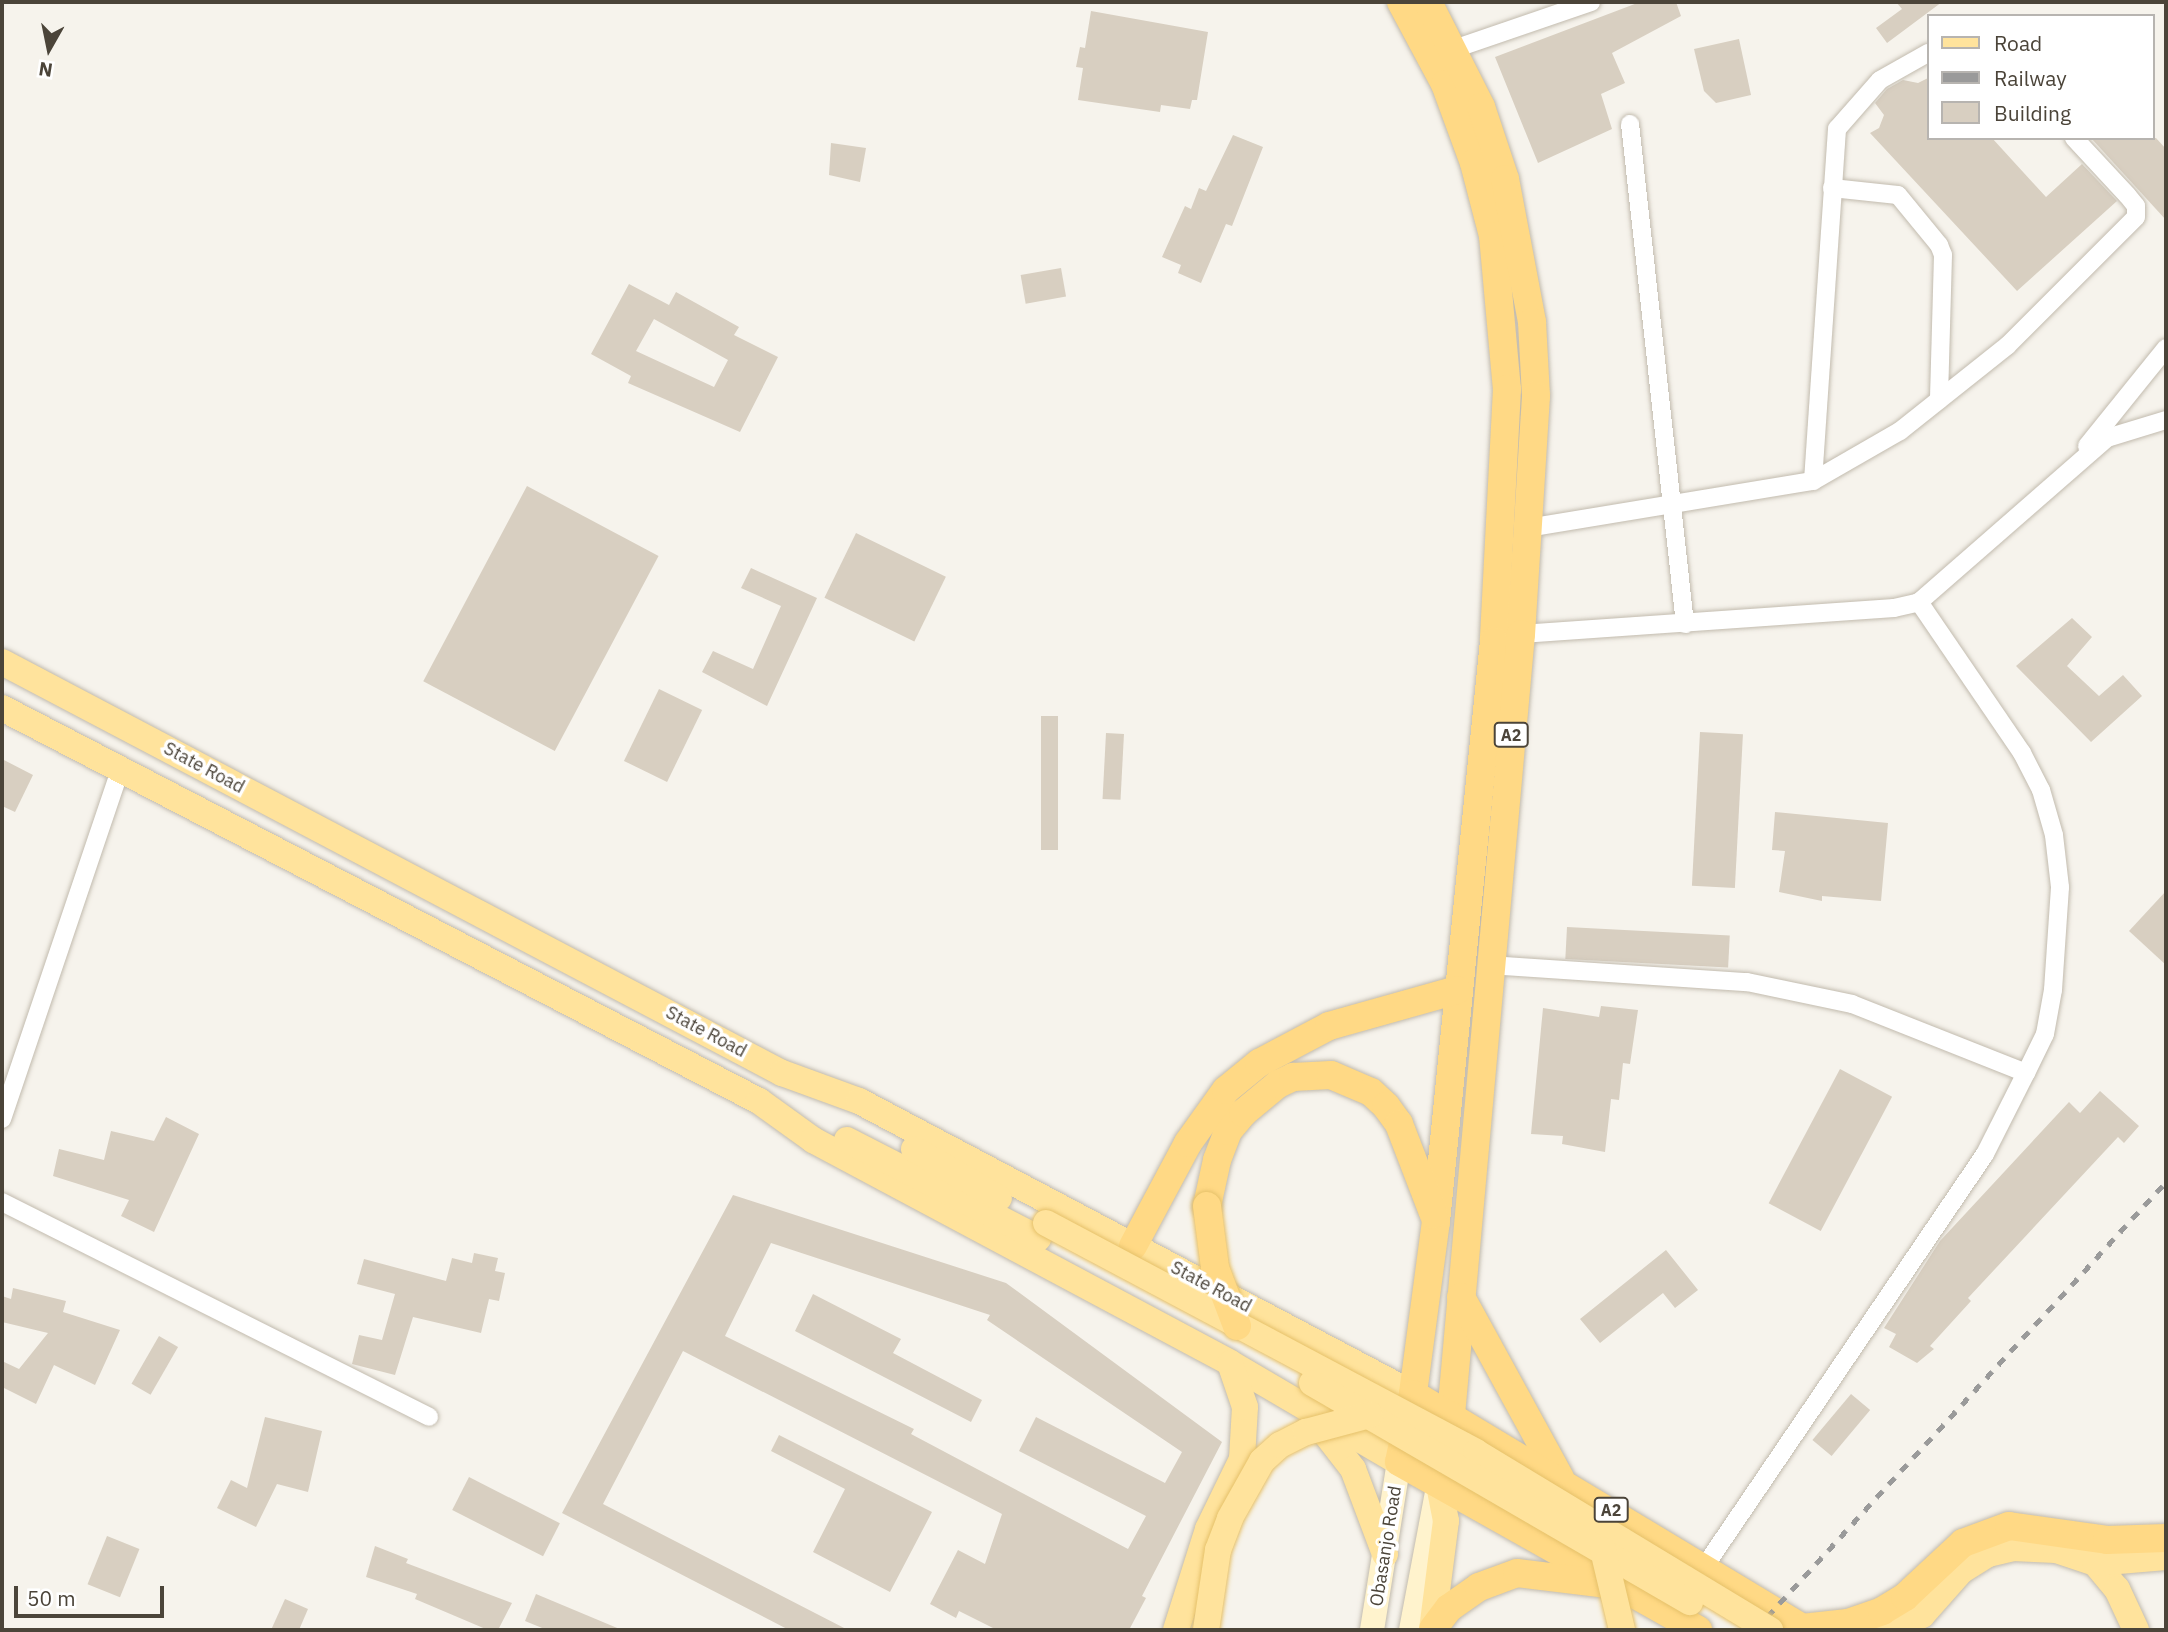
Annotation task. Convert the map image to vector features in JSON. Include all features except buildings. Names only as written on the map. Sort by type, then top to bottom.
[{"type":"highway","name":"A2","points":[[1398,1462],[1413,1394],[1436,1221],[1494,641],[1506,456],[1507,375],[1493,236],[1474,163],[1446,83],[1401,2]]},
{"type":"highway","name":"A2","points":[[1428,2],[1481,107],[1522,249],[1532,322],[1536,396],[1521,634],[1489,965],[1451,1415],[1439,1485]]},
{"type":"highway","points":[[1133,1245],[1188,1143],[1226,1090],[1259,1063],[1329,1026],[1400,1003],[1457,990]]},
{"type":"highway","points":[[1237,1326],[1215,1268],[1207,1206],[1217,1160],[1228,1131],[1243,1113],[1278,1084],[1293,1077],[1331,1075],[1371,1092],[1386,1105],[1399,1124],[1436,1221]]},
{"type":"highway","points":[[1461,1297],[1562,1480]]},
{"type":"highway","name":"A2","points":[[1413,1394],[1562,1480],[1804,1629]]},
{"type":"highway","points":[[1398,1462],[1698,1630]]},
{"type":"highway","points":[[1804,1629],[1848,1623],[1882,1611],[1905,1597],[1964,1543],[2008,1526],[2107,1540],[2166,1538]]},
{"type":"highway","points":[[1425,1630],[1449,1608],[1479,1587],[1517,1573],[1623,1588]]},
{"type":"main road","name":"State Road","points":[[2,662],[782,1073],[859,1101],[1413,1394]]},
{"type":"main road","name":"State Road","points":[[2,708],[759,1101],[813,1140],[1230,1363],[1398,1462]]},
{"type":"main road","points":[[782,1073],[1042,1230],[1370,1415],[1737,1630]]},
{"type":"main road","points":[[759,1101],[1042,1230],[1237,1326],[1476,1452],[1770,1630]]},
{"type":"main road","points":[[1176,1630],[1208,1529],[1242,1459],[1245,1407],[1230,1363]]},
{"type":"main road","points":[[1297,1403],[1335,1441],[1353,1469],[1385,1554]]},
{"type":"main road","points":[[1206,1630],[1218,1550],[1230,1518],[1262,1461],[1280,1445],[1306,1432],[1370,1415]]},
{"type":"main road","name":"Obasanjo Road","points":[[1372,1630],[1398,1462]]},
{"type":"main road","points":[[1425,1630],[1446,1521],[1439,1485]]},
{"type":"main road","points":[[1882,1630],[1921,1623],[1961,1571],[1988,1555],[2038,1548],[2095,1563],[2166,1558]]},
{"type":"main road","points":[[1603,1550],[1622,1630]]},
{"type":"main road","points":[[2095,1563],[2117,1589],[2136,1630]]},
{"type":"street","points":[[1454,49],[1591,2]]},
{"type":"street","points":[[1813,481],[1837,129],[1848,112],[1880,80],[1926,54]]},
{"type":"street","points":[[1630,124],[1674,502],[1685,624]]},
{"type":"street","points":[[1528,528],[1813,481],[1900,431],[2007,346],[2136,216],[2136,206],[2076,140]]},
{"type":"street","points":[[1832,188],[1898,195],[1939,244],[1939,400]]},
{"type":"street","points":[[2070,466],[2166,348]]},
{"type":"street","points":[[1521,634],[1894,608],[1919,602],[1944,585],[2070,466],[2106,439],[2166,420]]},
{"type":"street","points":[[1705,1566],[1984,1154],[2045,1034],[2053,989],[2060,887],[2054,835],[2041,790],[2022,753],[1919,602]]},
{"type":"street","points":[[2,1119],[120,770]]},
{"type":"street","points":[[1489,965],[1655,972],[1747,982],[1852,1004],[2026,1073]]},
{"type":"street","points":[[2,1202],[429,1418]]},
{"type":"railway","points":[[1755,1630],[2166,1182]]}]
